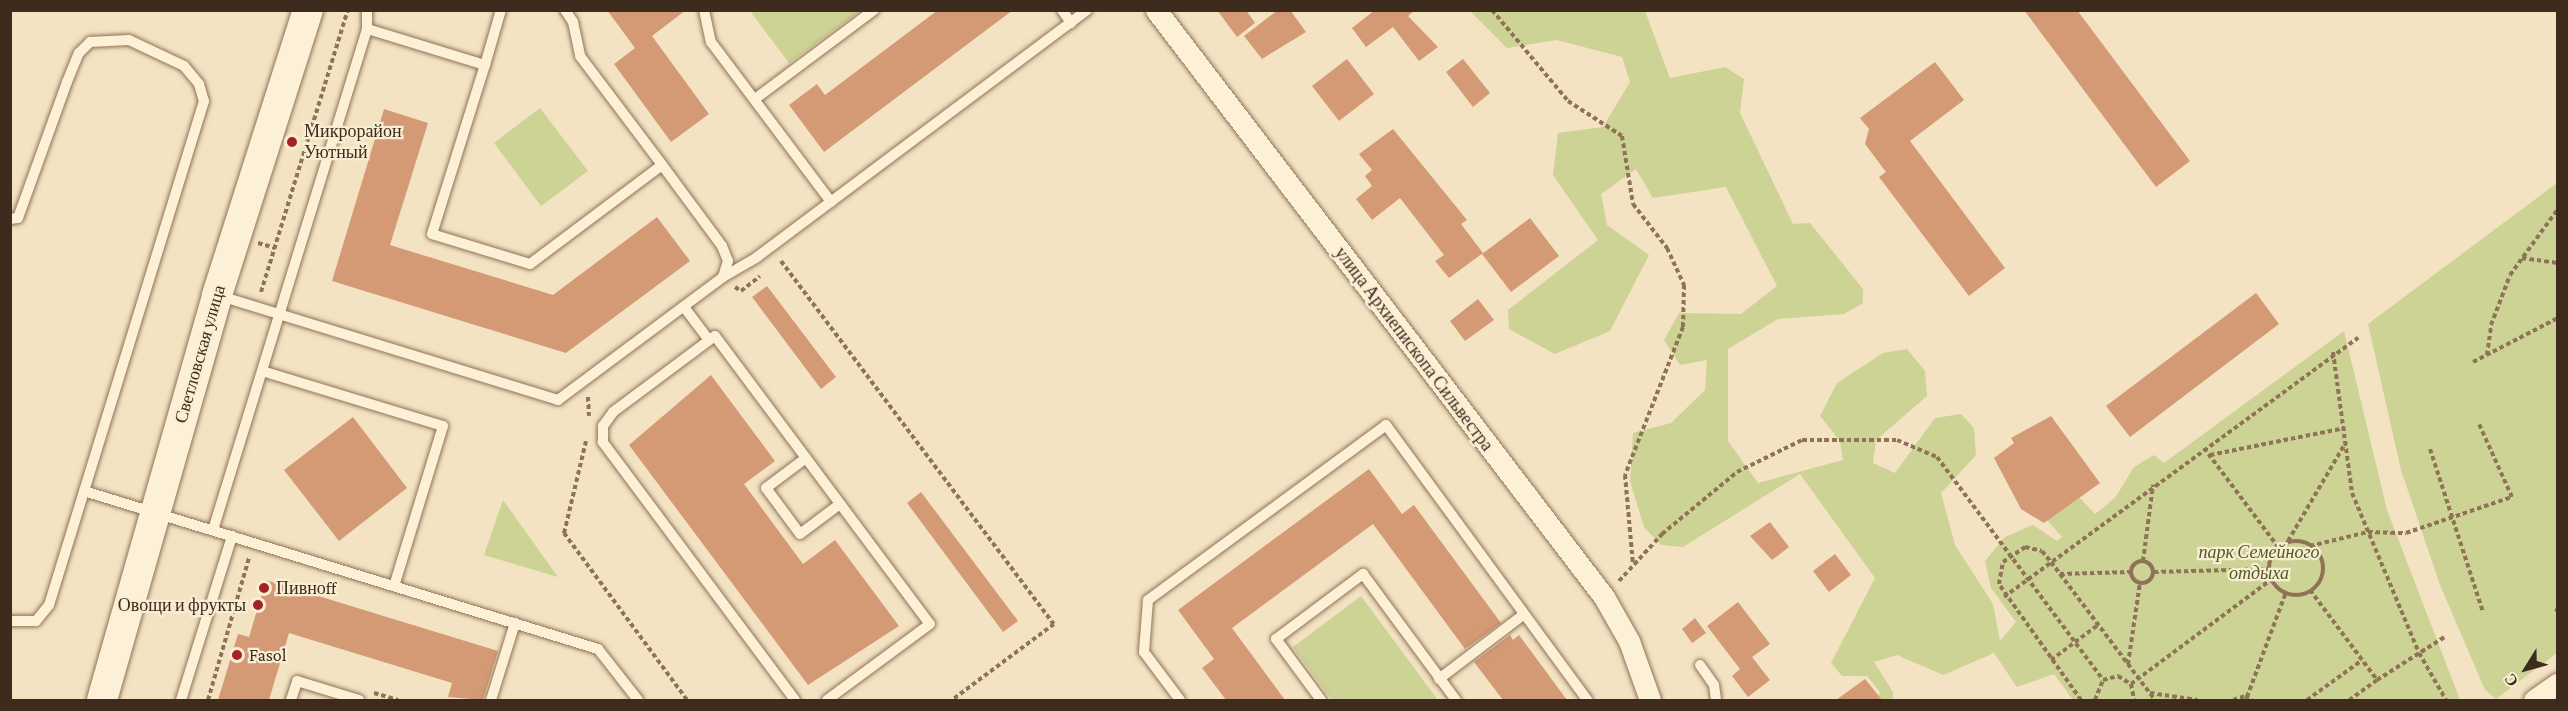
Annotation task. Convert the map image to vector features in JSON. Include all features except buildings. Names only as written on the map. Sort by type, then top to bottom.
[{"type":"street","name":"Светловская улица","points":[[102,700],[217,295],[308,10]]},
{"type":"street","name":"улица Архиепископа Сильвестра","points":[[1156,10],[1604,597],[1629,641],[1650,700]]},
{"type":"street","points":[[2534,700],[2558,683]]},
{"type":"lane","points":[[213,530],[367,29],[367,10]]},
{"type":"lane","points":[[501,10],[432,234],[530,264],[662,165]]},
{"type":"lane","points":[[565,10],[573,21],[580,56],[722,246],[728,261],[723,277]]},
{"type":"lane","points":[[704,10],[711,42],[831,202]]},
{"type":"lane","points":[[755,99],[874,10]]},
{"type":"lane","points":[[1062,10],[1071,23]]},
{"type":"lane","points":[[217,295],[558,400],[723,277],[831,202],[1087,10]]},
{"type":"lane","points":[[367,29],[485,65]]},
{"type":"lane","points":[[10,219],[18,218],[75,63],[90,42],[129,40],[184,66],[199,84],[204,101],[49,605],[36,621],[10,621]]},
{"type":"lane","points":[[684,307],[709,340]]},
{"type":"lane","points":[[795,700],[603,442],[603,426],[612,412],[715,336],[930,624],[827,700]]},
{"type":"lane","points":[[262,370],[443,426],[394,586]]},
{"type":"lane","points":[[1180,700],[1144,652],[1148,600],[1386,425],[1587,700]]},
{"type":"lane","points":[[806,458],[766,488],[800,534],[840,504]]},
{"type":"lane","points":[[84,491],[598,649],[638,700]]},
{"type":"lane","points":[[181,700],[232,536]]},
{"type":"lane","points":[[1321,700],[1276,639],[1364,574],[1456,700]]},
{"type":"lane","points":[[1439,678],[1523,615]]},
{"type":"lane","points":[[491,700],[515,623]]},
{"type":"lane","points":[[1700,665],[1714,685],[1716,700]]},
{"type":"lane","points":[[291,700],[297,681],[359,700]]},
{"type":"path","points":[[256,307],[348,10]]},
{"type":"path","points":[[1492,10],[1568,100],[1622,136],[1633,204],[1667,248],[1683,285],[1683,327],[1625,475],[1634,565]]},
{"type":"path","points":[[2487,355],[2491,325],[2522,258],[2558,209]]},
{"type":"path","points":[[2522,258],[2558,263]]},
{"type":"path","points":[[774,266],[782,260],[1054,624],[952,700]]},
{"type":"path","points":[[723,277],[741,291],[765,272]]},
{"type":"path","points":[[2473,362],[2558,318]]},
{"type":"path","points":[[2004,597],[2333,352],[2358,338]]},
{"type":"path","points":[[2333,352],[2346,428],[2352,493],[2419,653],[2446,700]]},
{"type":"path","points":[[587,379],[590,425]]},
{"type":"path","points":[[2288,542],[2310,546],[2368,532],[2406,533],[2512,497],[2479,424]]},
{"type":"path","points":[[2210,455],[2346,428]]},
{"type":"path","points":[[587,436],[564,533],[687,700]]},
{"type":"path","points":[[1604,597],[1662,534],[1737,472],[1802,440],[1896,440],[1937,457],[2103,680]]},
{"type":"path","points":[[2310,546],[2322,564],[2319,581],[2310,590],[2286,592],[2272,579],[2269,569],[2278,548],[2288,542],[2347,441]]},
{"type":"path","points":[[2204,448],[2278,548]]},
{"type":"path","points":[[2430,449],[2483,612]]},
{"type":"path","points":[[2060,574],[2130,572],[2143,561],[2153,485]]},
{"type":"path","points":[[2081,700],[2004,597],[1999,571],[2010,556],[2032,548],[2051,562],[2155,700]]},
{"type":"path","points":[[227,551],[260,562]]},
{"type":"path","points":[[208,700],[249,558]]},
{"type":"path","points":[[2143,561],[2154,572],[2269,569]]},
{"type":"path","points":[[2130,572],[2140,583]]},
{"type":"path","points":[[2140,583],[2148,582],[2154,572]]},
{"type":"path","points":[[2131,684],[2272,579]]},
{"type":"path","points":[[2128,665],[2140,583]]},
{"type":"path","points":[[2310,590],[2377,680]]},
{"type":"path","points":[[2233,700],[2250,699],[2286,592]]},
{"type":"path","points":[[2051,660],[2098,625]]},
{"type":"path","points":[[2349,700],[2446,636]]},
{"type":"path","points":[[2307,700],[2362,660]]},
{"type":"path","points":[[2103,680],[2118,676],[2131,684],[2134,700]]},
{"type":"path","points":[[2095,700],[2103,680]]},
{"type":"path","points":[[2149,693],[2197,700]]},
{"type":"green space","points":[[750,11],[860,11],[789,63]]},
{"type":"green space","name":"парк Семейного отдыха","points":[[1470,11],[1645,11],[1670,78],[1725,67],[1744,79],[1740,113],[1793,224],[1810,223],[1863,289],[1863,303],[1844,314],[1778,319],[1728,349],[1728,441],[1758,483],[1843,460],[1840,441],[1820,416],[1837,383],[1883,353],[1907,349],[1925,371],[1927,396],[1876,440],[1873,463],[1895,473],[1935,418],[1961,414],[1974,428],[1976,455],[1941,493],[1955,545],[1993,604],[2000,641],[2016,622],[1991,588],[1985,561],[2005,537],[2033,525],[2057,541],[2062,537],[2033,504],[2066,483],[2095,514],[2115,498],[2134,467],[2154,455],[2164,463],[2344,331],[2387,510],[2460,700],[2073,700],[2054,674],[2017,687],[1994,653],[1943,675],[1897,655],[1874,662],[1893,692],[1893,700],[1877,700],[1880,692],[1867,676],[1842,676],[1831,663],[1875,578],[1800,474],[1683,547],[1661,545],[1644,527],[1630,481],[1633,433],[1671,423],[1705,390],[1707,360],[1680,365],[1664,340],[1679,313],[1741,314],[1777,286],[1726,187],[1653,198],[1636,169],[1601,194],[1607,225],[1649,255],[1610,331],[1555,354],[1509,329],[1508,310],[1598,240],[1553,175],[1558,133],[1603,127],[1630,82],[1622,57],[1557,40],[1507,48]]},
{"type":"green space","points":[[540,108],[588,171],[541,206],[494,143]]},
{"type":"green space","points":[[2557,183],[2557,653],[2496,699],[2485,690],[2440,585],[2401,470],[2368,324]]},
{"type":"green space","points":[[503,500],[558,577],[484,555]]},
{"type":"green space","points":[[1361,596],[1438,700],[1332,700],[1293,647]]},
{"type":"place","name":"Микрорайон Уютный","points":[[292,142]]},
{"type":"place","name":"Пивноff","points":[[264,588]]},
{"type":"place","name":"Овощи и фрукты","points":[[258,605]]},
{"type":"place","name":"Fasol","points":[[237,655]]}]
